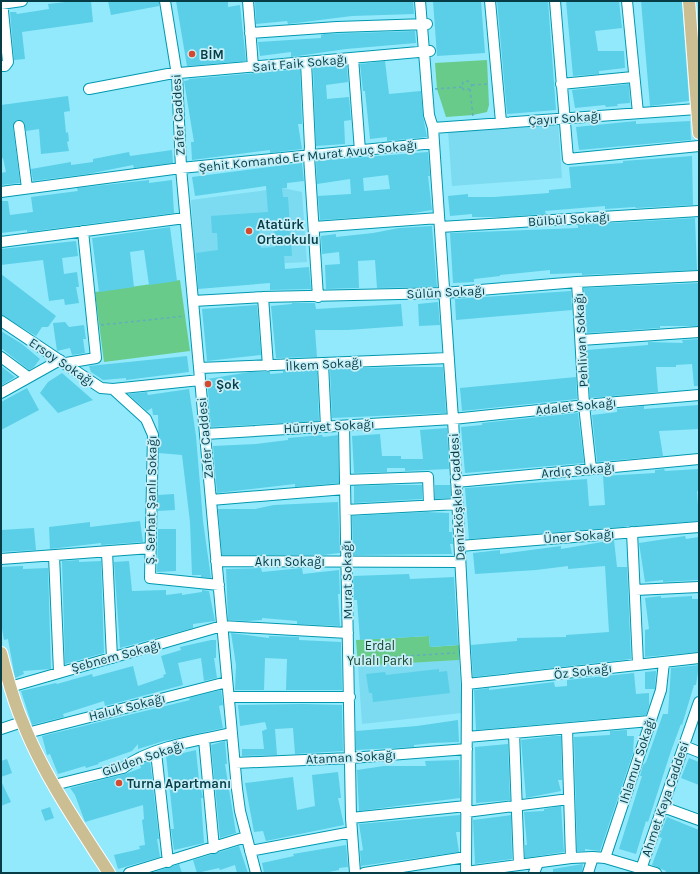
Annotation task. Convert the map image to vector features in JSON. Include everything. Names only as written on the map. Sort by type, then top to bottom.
[{"type":"main road","points":[[693,8],[699,133]]},
{"type":"main road","points":[[1,653],[10,687],[24,727],[54,785],[109,873]]},
{"type":"street","points":[[1,66],[4,66],[8,62],[2,3],[22,1]]},
{"type":"street","name":"Zafer Caddesi","points":[[165,1],[177,75],[181,168],[185,218],[240,811],[256,873]]},
{"type":"street","points":[[248,1],[253,67]]},
{"type":"street","name":"Denizköşkler Caddesi","points":[[420,1],[425,24]]},
{"type":"street","name":"Denizköşkler Caddesi","points":[[426,1],[425,24],[429,115],[433,125]]},
{"type":"street","points":[[490,1],[501,122]]},
{"type":"street","points":[[556,1],[561,84],[568,159],[699,146]]},
{"type":"street","points":[[627,1],[633,77],[638,113]]},
{"type":"street","points":[[250,33],[337,27],[425,24]]},
{"type":"street","name":"Sait Faik Sokağı","points":[[89,89],[168,74],[177,75],[427,51]]},
{"type":"street","name":"Denizköşkler Caddesi","points":[[427,51],[435,112],[433,125],[434,143],[453,419],[467,684],[466,873]]},
{"type":"street","points":[[353,58],[360,151]]},
{"type":"street","points":[[306,62],[310,147],[309,156],[318,297]]},
{"type":"street","points":[[561,84],[633,77]]},
{"type":"street","name":"Çayır Sokağı","points":[[433,125],[473,125],[697,108]]},
{"type":"street","points":[[19,126],[27,188]]},
{"type":"street","name":"Şehit Komando Er Murat Avuç Sokağı","points":[[1,192],[181,168],[434,143]]},
{"type":"street","name":"Bülbül Sokağı","points":[[314,227],[440,223],[699,211]]},
{"type":"street","points":[[1,242],[185,218]]},
{"type":"street","points":[[1,393],[28,377],[63,361],[96,358],[83,231]]},
{"type":"street","name":"Sülün Sokağı","points":[[193,301],[263,297],[318,297],[444,293],[577,282],[699,276]]},
{"type":"street","name":"Pehlivan Sokağı","points":[[577,282],[584,405],[591,469]]},
{"type":"street","points":[[263,297],[268,366]]},
{"type":"street","name":"Ersoy Sokağı","points":[[1,321],[63,361],[101,388],[113,390],[200,380]]},
{"type":"street","points":[[581,340],[699,332]]},
{"type":"street","points":[[1,358],[28,377]]},
{"type":"street","name":"İlkem Sokağı","points":[[199,368],[449,358]]},
{"type":"street","points":[[323,364],[326,427]]},
{"type":"street","name":"Ş. Serhat Şanlı Sokağı","points":[[113,390],[146,419],[153,435],[150,578],[218,585]]},
{"type":"street","name":"Adalet Sokağı","points":[[453,419],[584,405],[699,395]]},
{"type":"street","name":"Hürriyet Sokağı","points":[[205,434],[453,419]]},
{"type":"street","name":"Murat Sokağı","points":[[344,426],[351,818],[355,873]]},
{"type":"street","name":"Ardıç Sokağı","points":[[456,482],[699,459]]},
{"type":"street","points":[[211,500],[345,484],[428,477],[429,505]]},
{"type":"street","points":[[346,510],[457,504]]},
{"type":"street","name":"Üner Sokağı","points":[[460,546],[699,526]]},
{"type":"street","points":[[632,532],[638,664]]},
{"type":"street","points":[[1,559],[151,548]]},
{"type":"street","points":[[108,552],[112,658]]},
{"type":"street","points":[[54,556],[59,672]]},
{"type":"street","name":"Akın Sokağı","points":[[216,561],[460,562]]},
{"type":"street","points":[[635,590],[699,587]]},
{"type":"street","name":"Şebnem Sokağı","points":[[10,687],[222,626],[348,633]]},
{"type":"street","name":"Öz Sokağı","points":[[467,684],[699,658]]},
{"type":"street","name":"Ihlamur Sokağı","points":[[605,858],[661,690],[664,662]]},
{"type":"street","name":"Haluk Sokağı","points":[[1,729],[24,727],[227,682]]},
{"type":"street","points":[[229,697],[350,697]]},
{"type":"street","name":"Ahmet Kaya Caddesi","points":[[640,870],[699,702]]},
{"type":"street","points":[[467,737],[650,721]]},
{"type":"street","points":[[567,729],[571,858]]},
{"type":"street","name":"Gülden Sokağı","points":[[54,785],[122,768],[132,761],[156,752],[232,733]]},
{"type":"street","points":[[514,733],[518,805],[519,865]]},
{"type":"street","points":[[204,739],[214,848]]},
{"type":"street","points":[[684,746],[699,752]]},
{"type":"street","name":"Ataman Sokağı","points":[[235,763],[351,758],[466,749]]},
{"type":"street","points":[[156,752],[168,862]]},
{"type":"street","points":[[351,818],[518,805],[568,799]]},
{"type":"street","points":[[663,807],[699,820]]},
{"type":"street","points":[[250,851],[352,832]]},
{"type":"street","points":[[129,873],[246,837]]},
{"type":"street","points":[[588,873],[593,857]]},
{"type":"street","points":[[466,873],[571,858],[593,857],[605,858],[640,870],[656,873]]},
{"type":"street","points":[[364,873],[466,858]]},
{"type":"street","points":[[534,873],[538,863]]},
{"type":"path","points":[[462,87],[462,84],[466,81],[469,81],[472,85],[497,83]]},
{"type":"path","points":[[472,85],[470,89],[473,125]]},
{"type":"path","points":[[433,89],[462,87],[466,90],[470,89]]},
{"type":"path","points":[[93,326],[194,314]]},
{"type":"path","points":[[349,660],[465,652]]},
{"type":"shaded area","points":[[558,123],[562,178],[452,186],[448,131]]},
{"type":"shaded area","name":"Atatürk Ortaokulu","points":[[283,188],[302,192],[307,262],[196,268],[191,200]]},
{"type":"shaded area","points":[[459,660],[462,713],[362,724],[358,666]]},
{"type":"green space","points":[[487,60],[489,105],[487,112],[473,115],[446,117],[437,89],[435,63]]},
{"type":"green space","points":[[180,280],[190,351],[104,362],[95,292]]},
{"type":"green space","name":"Erdal Yulalı Parkı","points":[[429,636],[430,647],[459,645],[459,660],[358,666],[356,640]]},
{"type":"building","points":[[91,1],[93,22],[22,32],[25,59],[14,60],[10,12],[16,12],[17,14],[49,9],[48,4]]},
{"type":"building","points":[[108,1],[159,1],[159,6],[111,15]]},
{"type":"building","points":[[176,1],[228,1],[228,7],[240,5],[246,61],[187,66]]},
{"type":"building","points":[[413,1],[414,14],[352,16],[288,24],[287,21],[256,24],[255,2]]},
{"type":"building","points":[[433,1],[481,1],[485,53],[437,56]]},
{"type":"building","points":[[497,1],[548,1],[556,110],[507,114]]},
{"type":"building","points":[[566,1],[619,1],[622,28],[595,31],[598,51],[624,51],[625,68],[599,71],[599,74],[573,76]]},
{"type":"building","points":[[641,1],[682,1],[689,101],[650,106]]},
{"type":"building","points":[[415,31],[416,43],[346,49],[291,57],[291,52],[260,56],[258,42],[321,38],[321,35],[324,34]]},
{"type":"building","points":[[385,61],[389,94],[421,91],[423,116],[427,137],[387,141],[387,137],[370,139],[365,91],[363,91],[360,64]]},
{"type":"building","points":[[347,65],[348,82],[326,85],[327,99],[349,97],[351,120],[344,121],[345,144],[316,146],[313,68]]},
{"type":"building","points":[[300,69],[302,124],[298,124],[302,149],[270,153],[270,150],[192,160],[191,142],[194,142],[184,81],[189,79]]},
{"type":"building","points":[[629,84],[630,103],[617,104],[618,106],[606,107],[605,105],[575,108],[572,90]]},
{"type":"building","points":[[68,96],[70,111],[64,112],[66,133],[68,132],[69,141],[67,142],[69,151],[41,154],[39,129],[26,131],[24,122],[19,120],[15,121],[13,127],[20,183],[1,185],[1,173],[6,172],[3,158],[1,159],[1,105]]},
{"type":"building","points":[[636,121],[636,124],[690,121],[691,140],[579,150],[576,127]]},
{"type":"building","points":[[172,150],[173,163],[134,168],[133,165],[88,174],[33,181],[31,169],[71,162],[71,165],[93,162],[93,159],[129,152],[130,156]]},
{"type":"building","points":[[428,152],[430,176],[428,176],[432,210],[408,214],[320,220],[318,196],[351,194],[350,179],[317,184],[316,161]],"holes":[[[388,175],[390,189],[364,191],[363,178]]]},
{"type":"building","points":[[692,156],[693,205],[605,209],[605,206],[545,211],[546,214],[500,217],[472,217],[472,214],[450,216],[448,196],[468,194],[468,197],[494,197],[549,193],[549,190],[571,188],[569,167]]},
{"type":"building","points":[[302,163],[304,181],[287,183],[287,188],[282,188],[283,197],[288,197],[292,256],[284,256],[285,269],[309,267],[311,289],[270,290],[270,283],[198,289],[196,253],[218,250],[217,233],[212,233],[211,216],[268,212],[266,186],[195,196],[192,177]],"holes":[[[274,228],[275,247],[261,248],[259,229]]]},
{"type":"building","points":[[149,180],[149,183],[172,180],[174,213],[27,232],[27,230],[1,233],[1,201],[8,201],[10,215],[33,212],[31,197],[78,191],[77,188]]},
{"type":"building","points":[[695,218],[697,270],[582,275],[582,273],[550,274],[550,270],[474,279],[474,282],[453,283],[450,233],[578,228],[578,225]]},
{"type":"building","points":[[432,226],[437,287],[377,288],[375,260],[358,261],[359,288],[326,289],[325,265],[340,264],[339,252],[322,254],[321,236],[336,234],[336,237],[373,233],[399,228]]},
{"type":"building","points":[[170,227],[177,281],[149,285],[144,250],[130,252],[134,287],[99,292],[92,238]]},
{"type":"building","points":[[76,241],[78,256],[62,258],[64,274],[77,272],[79,287],[76,287],[79,303],[65,305],[64,299],[49,301],[43,260],[1,265],[1,249]]},
{"type":"building","points":[[1,274],[56,316],[48,327],[42,327],[36,336],[1,315]]},
{"type":"building","points":[[699,283],[699,326],[660,326],[660,328],[587,333],[584,288]]},
{"type":"building","points":[[571,291],[572,310],[456,320],[455,299]]},
{"type":"building","points":[[438,302],[440,325],[419,326],[418,304]]},
{"type":"building","points":[[292,303],[315,303],[316,309],[401,304],[403,326],[347,330],[315,330],[317,357],[276,358],[271,306]]},
{"type":"building","points":[[257,305],[261,355],[207,361],[202,309]]},
{"type":"building","points":[[65,322],[69,327],[84,325],[86,339],[83,339],[85,353],[72,355],[70,348],[57,351],[53,323]]},
{"type":"building","points":[[1,331],[22,344],[40,359],[34,367],[29,370],[1,348]]},
{"type":"building","points":[[699,339],[699,386],[694,386],[692,364],[676,365],[676,367],[656,367],[658,392],[590,398],[587,350],[648,345],[648,342],[683,343],[682,340]]},
{"type":"building","points":[[187,356],[189,372],[126,380],[126,378],[103,380],[91,372],[89,366]]},
{"type":"building","points":[[1,366],[15,377],[1,386]]},
{"type":"building","points":[[443,367],[446,413],[332,418],[330,369]]},
{"type":"building","points":[[317,370],[319,421],[211,427],[207,379],[250,372],[270,372],[270,374],[283,373],[283,371]]},
{"type":"building","points":[[62,373],[93,400],[58,413],[40,393],[48,382]]},
{"type":"building","points":[[576,377],[577,399],[462,411],[460,388]]},
{"type":"building","points":[[27,388],[39,410],[1,430],[1,402]]},
{"type":"building","points":[[189,389],[196,436],[203,521],[211,578],[201,577],[201,575],[192,575],[190,522],[182,455],[159,453],[158,415],[153,415],[152,408],[147,411],[128,394],[147,392],[148,395]]},
{"type":"building","points":[[699,405],[699,429],[659,431],[663,456],[597,462],[592,415],[617,412],[617,409],[644,406],[644,409]]},
{"type":"building","points":[[578,413],[584,463],[465,473],[461,427],[482,425],[482,423]]},
{"type":"building","points":[[447,428],[449,469],[405,471],[405,468],[387,468],[387,472],[354,473],[352,436],[380,434],[382,456],[401,456],[401,459],[423,459],[420,430]]},
{"type":"building","points":[[322,435],[323,437],[338,435],[339,483],[295,487],[295,484],[217,493],[213,446],[256,444],[288,440],[288,438]]},
{"type":"building","points":[[664,469],[665,471],[699,469],[699,491],[697,491],[699,521],[469,539],[465,488],[587,479],[589,506],[605,505],[603,476],[655,473],[655,470]]},
{"type":"building","points":[[422,485],[422,499],[354,503],[354,486]]},
{"type":"building","points":[[435,485],[450,485],[451,498],[435,499]]},
{"type":"building","points":[[174,494],[175,510],[158,511],[158,495]]},
{"type":"building","points":[[338,502],[340,553],[323,555],[222,555],[218,509],[255,509],[274,505]]},
{"type":"building","points":[[427,512],[449,513],[449,532],[452,532],[453,544],[450,544],[452,554],[353,555],[352,516]]},
{"type":"building","points":[[140,521],[143,542],[101,545],[101,543],[50,549],[49,527],[90,522],[90,527]]},
{"type":"building","points":[[34,528],[36,550],[1,552],[1,530]]},
{"type":"building","points":[[158,529],[176,529],[176,571],[157,572]]},
{"type":"building","points":[[685,536],[686,539],[699,537],[699,580],[663,582],[663,580],[645,582],[639,543]]},
{"type":"building","points":[[614,540],[617,567],[627,567],[631,659],[473,677],[471,645],[517,641],[517,638],[566,637],[566,635],[609,632],[605,566],[568,569],[568,566],[536,570],[475,574],[473,553],[500,550],[500,554],[561,546],[561,549]]},
{"type":"building","points":[[79,560],[79,562],[101,561],[104,653],[65,664],[62,561]]},
{"type":"building","points":[[129,561],[132,591],[166,590],[166,595],[182,593],[182,595],[202,592],[202,590],[209,591],[215,621],[193,624],[193,628],[120,648],[114,562]]},
{"type":"building","points":[[23,566],[23,569],[48,568],[51,669],[23,671],[24,674],[15,678],[8,639],[4,640],[1,623],[1,567]]},
{"type":"building","points":[[261,568],[262,572],[302,568],[303,574],[339,570],[340,594],[338,594],[340,626],[297,624],[297,621],[262,618],[262,620],[247,621],[228,620],[226,569]]},
{"type":"building","points":[[409,574],[410,579],[454,577],[458,645],[430,647],[429,636],[360,640],[357,600],[354,600],[353,576]]},
{"type":"building","points":[[661,596],[661,598],[692,596],[692,599],[699,599],[699,652],[645,657],[645,630],[649,629],[645,598]]},
{"type":"building","points":[[231,633],[269,638],[269,636],[299,637],[299,640],[341,642],[342,690],[286,690],[287,659],[265,658],[264,690],[235,690],[236,665]]},
{"type":"building","points":[[216,640],[216,658],[214,658],[217,678],[204,681],[201,658],[178,663],[183,685],[105,706],[104,701],[63,714],[64,717],[32,725],[21,691],[57,684],[92,674],[93,677],[133,666],[138,686],[164,677],[163,675],[166,674],[161,656],[181,650],[180,647]]},
{"type":"building","points":[[699,665],[696,685],[694,685],[682,725],[681,724],[671,751],[648,822],[646,821],[636,854],[619,849],[642,776],[640,776],[643,765],[646,762],[663,714],[668,714],[671,668]]},
{"type":"building","points":[[439,669],[439,672],[447,671],[450,693],[373,702],[372,693],[369,693],[366,674],[385,672],[386,675]]},
{"type":"building","points":[[656,671],[655,689],[645,689],[645,672]]},
{"type":"building","points":[[634,673],[636,694],[649,693],[649,706],[646,715],[476,730],[474,690],[489,688],[489,690],[554,682],[555,687],[567,686],[567,680]]},
{"type":"building","points":[[221,690],[223,705],[219,706],[223,728],[164,741],[138,749],[138,744],[132,751],[98,763],[99,764],[86,768],[85,766],[58,774],[50,754],[47,755],[42,736],[190,700],[189,698]]},
{"type":"building","points":[[238,705],[342,705],[343,751],[295,754],[293,728],[275,729],[277,755],[242,756],[242,749],[264,749],[262,731],[267,729],[265,722],[240,726]]},
{"type":"building","points":[[458,720],[459,742],[414,745],[414,747],[356,750],[356,731],[417,726]]},
{"type":"building","points":[[627,730],[627,736],[634,736],[633,753],[600,851],[585,849],[585,851],[577,851],[574,737],[610,735],[610,731]]},
{"type":"building","points":[[561,736],[562,780],[558,780],[561,791],[526,798],[521,740]]},
{"type":"building","points":[[225,741],[227,764],[225,764],[236,833],[220,838],[211,745]]},
{"type":"building","points":[[508,744],[510,800],[476,803],[475,747]]},
{"type":"building","points":[[196,750],[199,780],[203,798],[201,798],[204,843],[174,850],[171,829],[174,829],[166,755],[179,751],[179,754]]},
{"type":"building","points":[[689,758],[699,762],[699,785],[681,778]]},
{"type":"building","points":[[7,759],[12,773],[1,777],[1,761]]},
{"type":"building","points":[[150,760],[160,857],[118,869],[114,855],[140,849],[139,846],[145,845],[142,820],[144,819],[143,805],[85,822],[75,795],[70,788],[125,774],[141,768],[140,765]]},
{"type":"building","points":[[459,760],[460,798],[359,811],[357,770],[384,766],[426,766],[425,761]]},
{"type":"building","points":[[338,772],[341,798],[338,798],[344,825],[266,841],[263,831],[254,832],[245,783],[293,777],[297,810],[315,806],[312,775]]},
{"type":"building","points":[[1,781],[11,802],[1,806]]},
{"type":"building","points":[[561,806],[564,852],[525,858],[525,845],[527,845],[524,812],[544,811],[544,809]]},
{"type":"building","points":[[50,807],[54,818],[45,821],[41,810]]},
{"type":"building","points":[[460,815],[460,832],[456,832],[459,852],[361,866],[360,851],[363,850],[359,824]]},
{"type":"building","points":[[511,815],[512,859],[475,864],[473,820]]},
{"type":"building","points":[[667,817],[699,830],[699,873],[665,873],[666,871],[652,865],[662,838],[659,837]]},
{"type":"building","points":[[346,845],[348,867],[339,868],[339,870],[324,873],[264,873],[262,863],[294,856],[293,854]]},
{"type":"building","points":[[239,846],[248,873],[237,873],[235,865],[220,870],[219,868],[197,873],[193,860]]},
{"type":"building","points":[[179,864],[182,873],[154,873],[154,872]]},
{"type":"building","points":[[583,864],[582,873],[553,873],[553,869]]},
{"type":"place","name":"BİM","points":[[192,54]]},
{"type":"place","name":"Atatürk Ortaokulu","points":[[249,231]]},
{"type":"place","name":"Şok","points":[[208,384]]},
{"type":"place","name":"Turna Apartmanı","points":[[119,783]]}]
